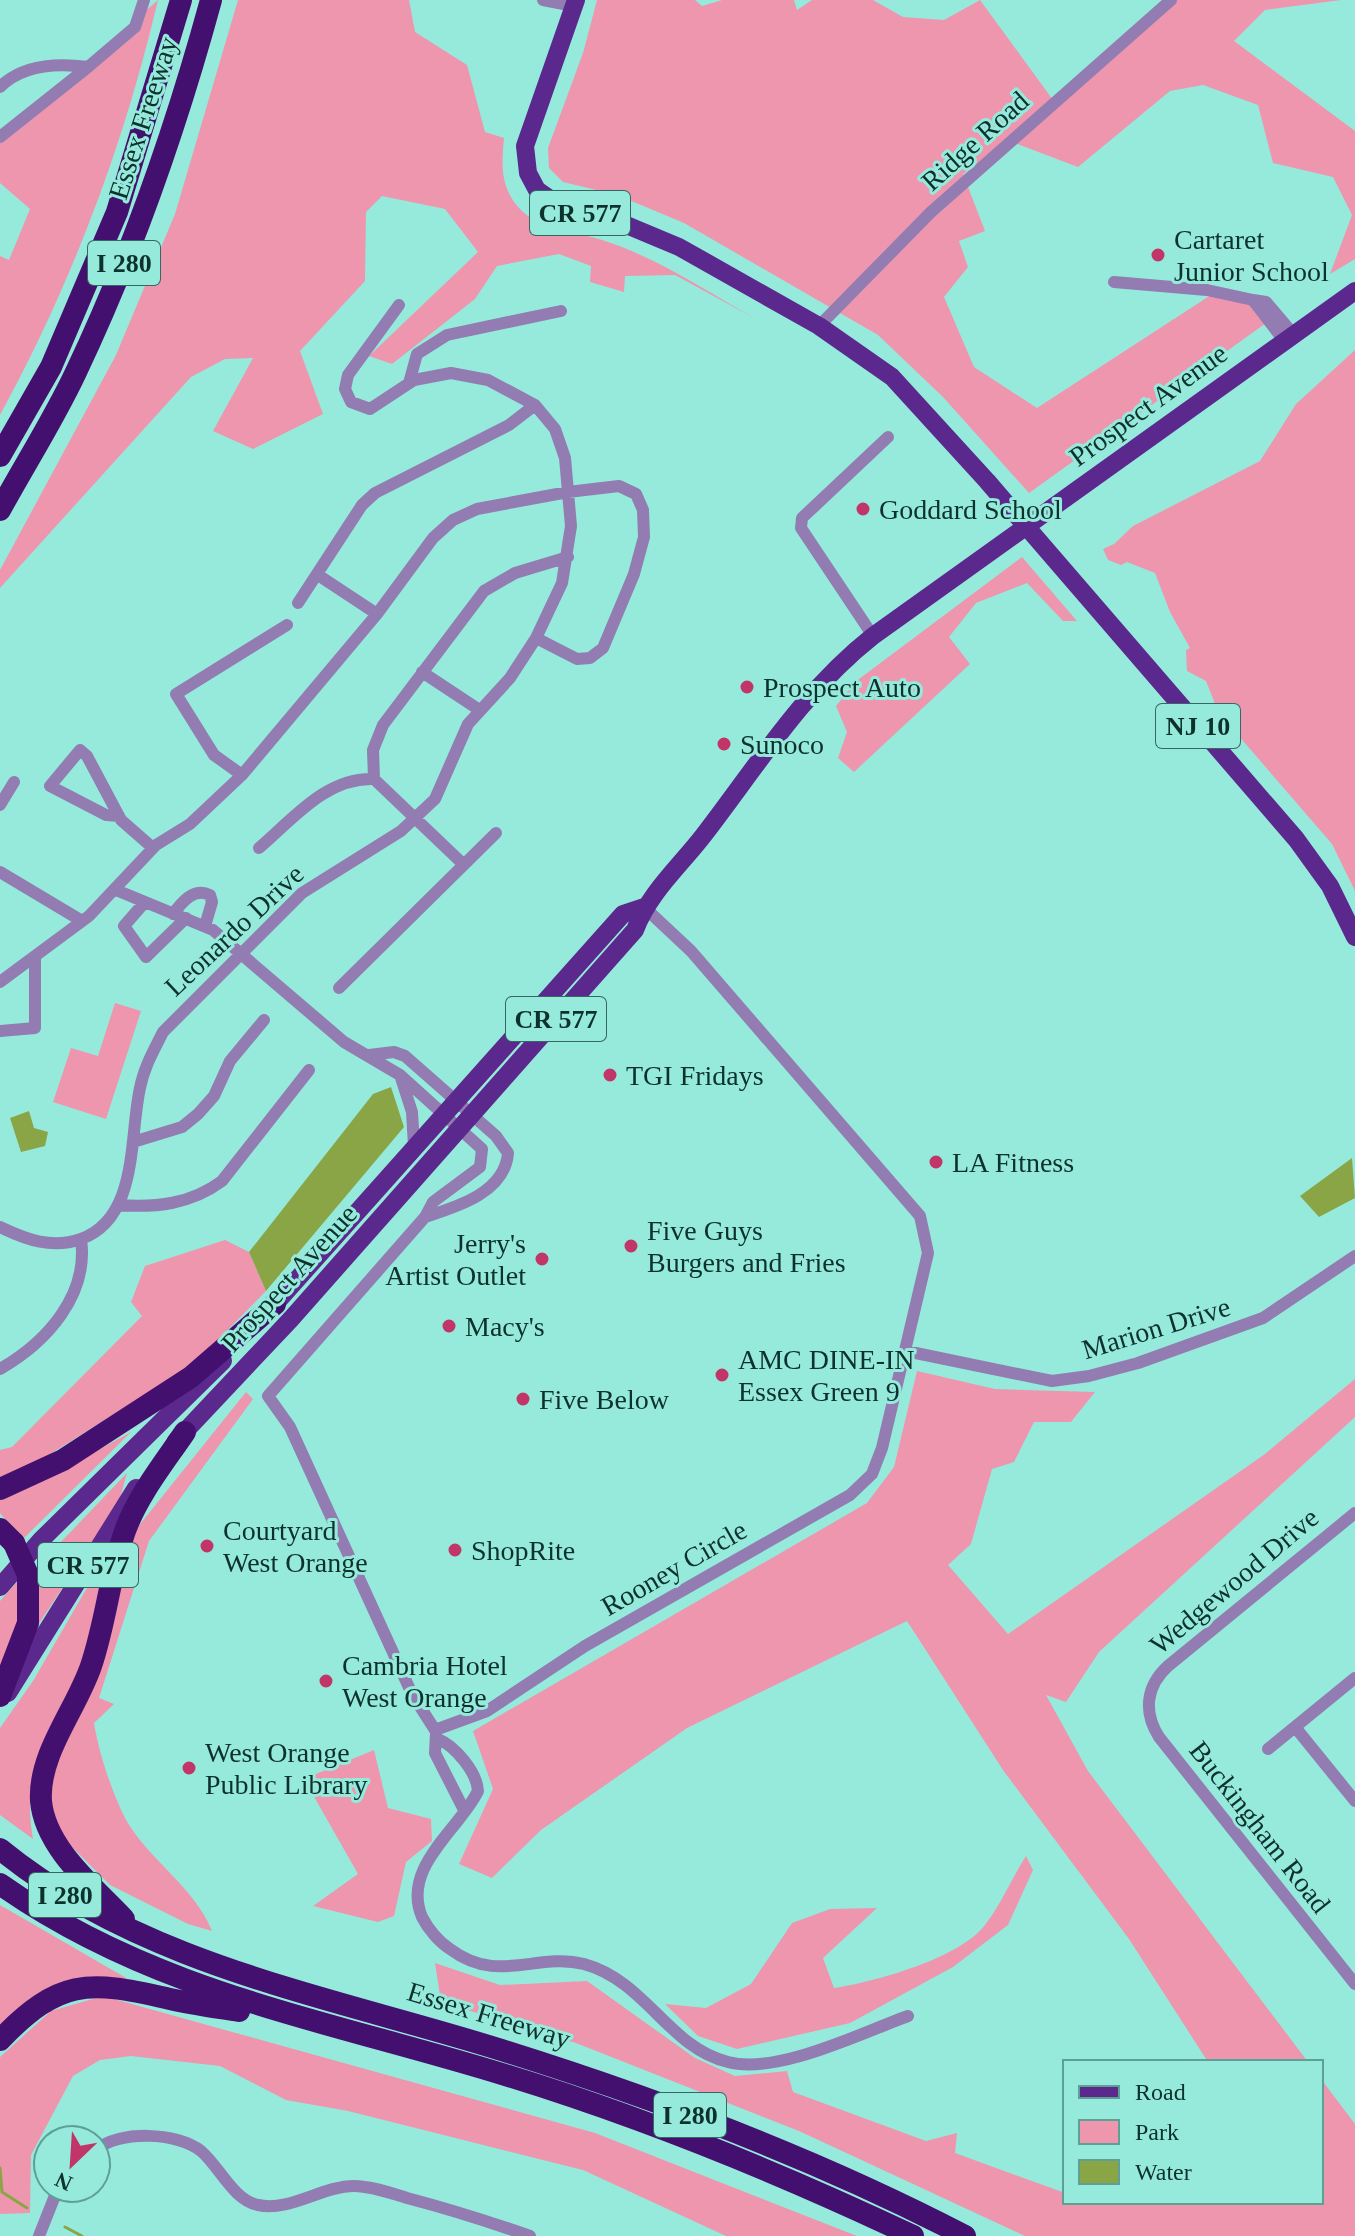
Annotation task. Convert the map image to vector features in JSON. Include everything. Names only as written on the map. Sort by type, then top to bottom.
[{"type":"highway","name":"Essex Freeway","points":[[0,456],[51,367],[117,212],[181,0]]},
{"type":"highway","name":"Essex Freeway","points":[[0,510],[76,373],[140,225],[186,93],[211,0]]},
{"type":"highway","points":[[0,1489],[26,1480],[63,1460],[191,1377],[275,1304]]},
{"type":"highway","points":[[136,1932],[70,1862],[59,1845],[41,1804],[42,1782],[48,1760],[90,1668],[126,1529],[137,1505],[185,1432]]},
{"type":"highway","points":[[0,1696],[28,1623],[28,1575],[7,1536]]},
{"type":"highway","name":"Essex Freeway","points":[[0,1849],[71,1898],[136,1932],[234,1969],[550,2065],[737,2131],[972,2236]]},
{"type":"highway","name":"Essex Freeway","points":[[0,1884],[47,1917],[124,1957],[220,1993],[503,2075],[641,2120],[798,2183],[913,2236]]},
{"type":"highway","points":[[0,2040],[45,2001],[83,1987],[104,1985],[352,2031]]},
{"type":"main road","name":"CR 577","points":[[575,3],[525,146],[528,173],[537,190],[560,206],[624,224],[679,247],[819,326],[892,377],[1025,527]]},
{"type":"main road","name":"Prospect Avenue","points":[[0,1705],[145,1474],[291,1319],[635,930],[644,907],[687,857],[743,778],[831,670],[873,636],[1355,291]]},
{"type":"main road","name":"NJ 10","points":[[1025,527],[1305,850],[1330,886],[1355,937]]},
{"type":"main road","name":"Prospect Avenue","points":[[0,1587],[41,1540],[218,1367],[623,914],[644,907]]},
{"type":"street","points":[[0,137],[135,27],[144,0]]},
{"type":"street","points":[[543,0],[575,3]]},
{"type":"street","name":"Ridge Road","points":[[819,326],[931,212],[1171,0]]},
{"type":"street","points":[[0,87],[31,69],[58,63],[88,67]]},
{"type":"street","points":[[1114,282],[1207,290],[1253,300],[1290,338]]},
{"type":"street","name":"Leonardo Drive","points":[[118,1205],[133,1142],[140,1088],[149,1058],[163,1032],[302,893],[416,819],[443,785],[468,724],[478,709],[510,678],[536,638],[562,583],[571,526],[562,442],[547,416],[535,405],[488,380],[451,373],[409,383],[370,409],[351,402],[345,389],[348,375],[399,305]]},
{"type":"street","points":[[409,383],[417,354],[447,335],[561,311]]},
{"type":"street","points":[[298,603],[362,505],[375,493],[509,425],[535,405]]},
{"type":"street","points":[[873,636],[801,528],[802,518],[888,437]]},
{"type":"street","points":[[0,982],[82,921],[116,890],[153,848],[190,824],[242,775],[377,614],[433,538],[453,520],[477,509],[568,492],[619,486],[636,494],[643,510],[644,537],[634,574],[603,648],[590,658],[577,659],[536,638]]},
{"type":"street","points":[[463,864],[374,779],[372,763],[376,738],[484,591],[515,573],[568,557]]},
{"type":"street","points":[[318,575],[377,614]]},
{"type":"street","points":[[242,775],[214,755],[176,694],[287,625]]},
{"type":"street","points":[[422,672],[478,709]]},
{"type":"street","points":[[119,816],[106,815],[50,786],[80,750],[87,756],[119,816],[153,848]]},
{"type":"street","points":[[259,848],[326,790],[358,778],[374,779]]},
{"type":"street","points":[[0,805],[14,782]]},
{"type":"street","points":[[339,988],[496,833]]},
{"type":"street","points":[[0,872],[82,921]]},
{"type":"street","points":[[116,890],[205,926],[243,954],[331,1032],[450,1106]]},
{"type":"street","points":[[173,914],[193,894],[203,892],[210,895],[212,902],[205,926]]},
{"type":"street","points":[[144,903],[124,926],[146,957],[186,918]]},
{"type":"street","name":"Rooney Circle","points":[[437,1734],[487,1711],[585,1646],[850,1495],[872,1474],[879,1462],[928,1253],[920,1216],[691,951],[644,907]]},
{"type":"street","points":[[0,1031],[35,1028],[37,1024],[35,956]]},
{"type":"street","points":[[133,1142],[182,1127],[198,1114],[214,1096],[230,1061],[264,1020]]},
{"type":"street","points":[[369,1055],[394,1052],[405,1056],[450,1106],[466,1121],[504,1144],[508,1153],[507,1163],[473,1200],[425,1217]]},
{"type":"street","points":[[0,1227],[48,1244],[81,1239],[112,1219],[118,1205],[153,1209],[208,1191],[222,1181],[309,1070]]},
{"type":"street","points":[[400,1075],[412,1112],[414,1146]]},
{"type":"street","points":[[466,1121],[479,1143],[483,1160],[474,1174],[433,1202],[425,1217],[268,1396],[290,1427],[412,1694],[437,1734],[450,1744],[478,1781],[478,1791],[425,1865],[417,1892],[422,1917],[431,1930],[460,1957],[481,1966],[505,1969],[584,1964],[630,1986],[679,2035],[728,2062],[761,2064],[813,2051],[908,2016]]},
{"type":"street","points":[[0,1369],[30,1347],[68,1305],[82,1275],[81,1239]]},
{"type":"street","name":"Marion Drive","points":[[906,1351],[1052,1381],[1089,1376],[1138,1363],[1263,1318],[1355,1256]]},
{"type":"street","name":"Wedgewood Drive","points":[[1159,1737],[1151,1724],[1148,1702],[1160,1673],[1355,1513]]},
{"type":"street","points":[[1268,1749],[1355,1678]]},
{"type":"street","points":[[1295,1727],[1355,1801]]},
{"type":"street","points":[[437,1734],[435,1753],[464,1810]]},
{"type":"street","name":"Buckingham Road","points":[[1159,1737],[1355,1984]]},
{"type":"street","points":[[112,2142],[137,2137],[168,2138],[199,2149],[240,2195],[256,2205],[291,2202],[353,2186],[461,2213],[530,2236]]},
{"type":"street","points":[[39,2236],[52,2204]]},
{"type":"green space","points":[[158,0],[129,108],[93,213],[50,316],[0,415],[0,256],[9,260],[30,209],[0,183],[0,137]]},
{"type":"green space","points":[[238,0],[409,0],[415,32],[467,65],[485,132],[504,138],[504,179],[509,194],[523,212],[543,224],[642,255],[754,318],[675,275],[625,276],[624,292],[590,282],[591,266],[559,254],[497,266],[475,299],[392,364],[369,356],[478,252],[445,209],[382,196],[366,212],[365,281],[300,351],[323,414],[253,449],[213,431],[253,358],[225,359],[191,377],[0,588],[0,570],[116,355],[175,214]]},
{"type":"green space","points":[[597,0],[695,0],[702,6],[722,0],[794,0],[797,10],[812,0],[873,0],[903,17],[944,20],[980,0],[1053,100],[1166,0],[1341,0],[1265,10],[1234,41],[1355,131],[1355,259],[1330,274],[1352,215],[1333,177],[1273,163],[1258,105],[1203,85],[1170,91],[1078,167],[1007,140],[963,174],[985,231],[959,241],[968,267],[944,297],[974,367],[1037,408],[1214,293],[1254,298],[1273,318],[1029,493],[943,397],[878,335],[684,223],[617,195],[563,182],[549,168],[548,148],[583,53]]},
{"type":"green space","points":[[1355,350],[1355,891],[1332,844],[1231,727],[1223,724],[1206,681],[1187,671],[1186,650],[1190,648],[1170,612],[1155,573],[1127,562],[1121,565],[1108,560],[1103,549],[1114,544],[1133,526],[1260,461],[1296,404]]},
{"type":"green space","points":[[1022,557],[1077,621],[1063,621],[1027,583],[976,603],[949,637],[970,664],[854,772],[838,758],[847,732],[836,706],[855,682]]},
{"type":"green space","points":[[115,1003],[141,1011],[106,1119],[53,1102],[71,1048],[98,1056]]},
{"type":"green space","points":[[225,1240],[249,1252],[266,1291],[192,1366],[21,1472],[0,1479],[0,1450],[12,1447],[142,1316],[131,1302],[145,1266]]},
{"type":"green space","points":[[917,1371],[995,1389],[1095,1392],[1071,1422],[1034,1422],[1014,1462],[992,1469],[971,1544],[948,1565],[1008,1634],[1265,1454],[1355,1379],[1355,1417],[1099,1652],[1066,1702],[1046,1695],[1088,1771],[1306,2060],[1207,2060],[1129,1939],[1003,1770],[907,1621],[687,1728],[541,1830],[492,1878],[459,1864],[493,1789],[473,1731],[867,1503],[894,1467]]},
{"type":"green space","points":[[246,1392],[253,1399],[149,1541],[99,1698],[114,1704],[94,1723],[106,1771],[125,1818],[146,1847],[194,1900],[212,1931],[188,1924],[110,1885],[53,1828],[48,1778],[100,1657],[137,1528]]},
{"type":"green space","points":[[131,1432],[22,1540],[0,1513],[0,1498],[40,1482]]},
{"type":"green space","points":[[127,1473],[119,1502],[38,1625],[37,1567]]},
{"type":"green space","points":[[109,1550],[87,1654],[37,1761],[30,1809],[33,1839],[0,1815],[0,1728],[33,1681]]},
{"type":"green space","points":[[17,1582],[18,1623],[0,1673],[0,1601]]},
{"type":"green space","points":[[374,1750],[388,1808],[431,1819],[432,1841],[406,1862],[394,1916],[378,1922],[313,1906],[358,1874],[304,1779]]},
{"type":"green space","points":[[1026,1856],[1033,1870],[1008,1925],[953,1967],[850,2023],[737,2049],[698,2036],[665,2004],[706,2008],[751,1984],[792,1923],[830,1909],[877,1908],[823,1958],[834,1988],[916,1967],[957,1948],[985,1925]]},
{"type":"green space","points":[[0,1905],[140,1986],[80,1980],[0,2030]]},
{"type":"green space","points":[[435,1963],[500,1985],[587,1981],[695,2058],[735,2076],[787,2071],[793,2092],[926,2141],[957,2133],[955,2153],[1063,2192],[1063,2204],[1323,2204],[1323,2082],[1355,2124],[1355,2236],[1025,2236],[799,2131],[576,2043],[441,2002]]},
{"type":"green space","points":[[103,1996],[595,2133],[857,2236],[726,2236],[583,2170],[348,2111],[286,2100],[220,2066],[131,2056],[100,2060],[73,2076],[47,2124],[32,2124],[30,2213],[0,2214],[0,2057],[51,2011]]},
{"type":"water","points":[[391,1087],[404,1127],[266,1291],[249,1252],[373,1094]]},
{"type":"water","points":[[29,1111],[34,1128],[48,1132],[45,1146],[21,1152],[10,1118]]},
{"type":"water","points":[[1352,1158],[1355,1198],[1319,1217],[1300,1196]]},
{"type":"waterway","points":[[0,2168],[2,2192],[27,2208]]},
{"type":"waterway","points":[[65,2227],[82,2236]]},
{"type":"place","name":"Cartaret Junior School","points":[[1158,255]]},
{"type":"place","name":"Goddard School","points":[[863,509]]},
{"type":"place","name":"Prospect Auto","points":[[747,687]]},
{"type":"place","name":"Sunoco","points":[[724,744]]},
{"type":"place","name":"TGI Fridays","points":[[610,1075]]},
{"type":"place","name":"LA Fitness","points":[[936,1162]]},
{"type":"place","name":"Five Guys Burgers and Fries","points":[[631,1246]]},
{"type":"place","name":"Jerry's Artist Outlet","points":[[542,1259]]},
{"type":"place","name":"Macy's","points":[[449,1326]]},
{"type":"place","name":"AMC DINE-IN Essex Green 9","points":[[722,1375]]},
{"type":"place","name":"Five Below","points":[[523,1399]]},
{"type":"place","name":"Courtyard West Orange","points":[[207,1546]]},
{"type":"place","name":"ShopRite","points":[[455,1550]]},
{"type":"place","name":"Cambria Hotel West Orange","points":[[326,1681]]},
{"type":"place","name":"West Orange Public Library","points":[[189,1768]]}]
